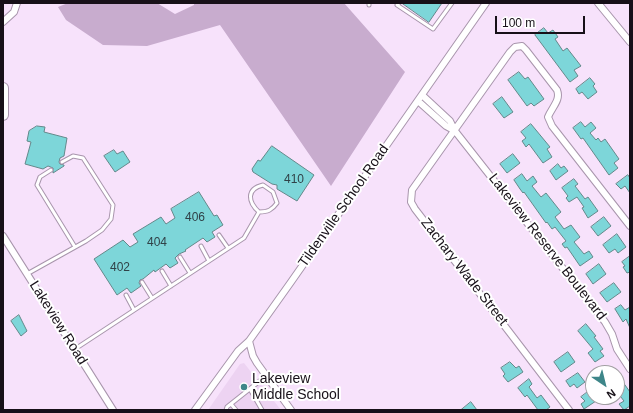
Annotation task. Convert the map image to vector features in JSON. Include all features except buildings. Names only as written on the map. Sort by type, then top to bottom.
[{"type":"main road","points":[[3,88],[3,115]]},
{"type":"street","points":[[3,22],[14,12],[17,3]]},
{"type":"street","name":"Tildenville School Road","points":[[195,410],[238,351],[249,341],[486,3]]},
{"type":"street","points":[[601,4],[630,42]]},
{"type":"street","name":"Zachary Wade Street","points":[[569,410],[415,209],[411,202],[412,190],[510,52],[515,47],[522,46],[557,90],[559,95],[557,103],[548,117],[552,126],[630,226]]},
{"type":"street","name":"Lakeview Reserve Boulevard","points":[[422,95],[450,121],[455,130],[605,322],[612,334],[617,349],[630,369]]},
{"type":"street","name":"Lakeview Reserve Boulevard","points":[[418,101],[446,126],[455,130]]},
{"type":"street","name":"Lakeview Road","points":[[3,236],[114,410]]},
{"type":"street","points":[[249,341],[252,356],[291,410]]},
{"type":"lane","points":[[399,3],[397,5],[433,29],[452,3]]},
{"type":"lane","points":[[27,274],[102,230],[111,220],[113,205],[83,158],[73,156],[62,162]]},
{"type":"lane","points":[[51,170],[40,177],[37,185],[75,247]]},
{"type":"lane","points":[[262,185],[273,192],[277,204],[272,210],[259,212],[253,206],[250,199],[251,192],[254,187],[262,185]]},
{"type":"lane","points":[[74,349],[244,238],[259,212]]},
{"type":"lane","points":[[219,235],[228,248]]},
{"type":"lane","points":[[201,246],[209,261]]},
{"type":"lane","points":[[180,257],[190,273]]},
{"type":"lane","points":[[162,271],[171,286]]},
{"type":"lane","points":[[142,282],[152,298]]},
{"type":"lane","points":[[126,295],[134,310]]},
{"type":"lane","points":[[226,410],[227,407],[266,376]]},
{"type":"lane","points":[[250,389],[262,410]]},
{"type":"lane","points":[[231,404],[236,410]]},
{"type":"shaded area","points":[[68,3],[157,3],[175,14],[194,5],[194,3],[344,3],[405,72],[331,186],[220,25],[147,46],[103,45],[66,20],[58,7]]},
{"type":"shaded area","name":"Lakeview Middle School","points":[[244,363],[281,410],[208,410],[240,364]]},
{"type":"place","name":"Lakeview Middle School","points":[[244,387]]}]
